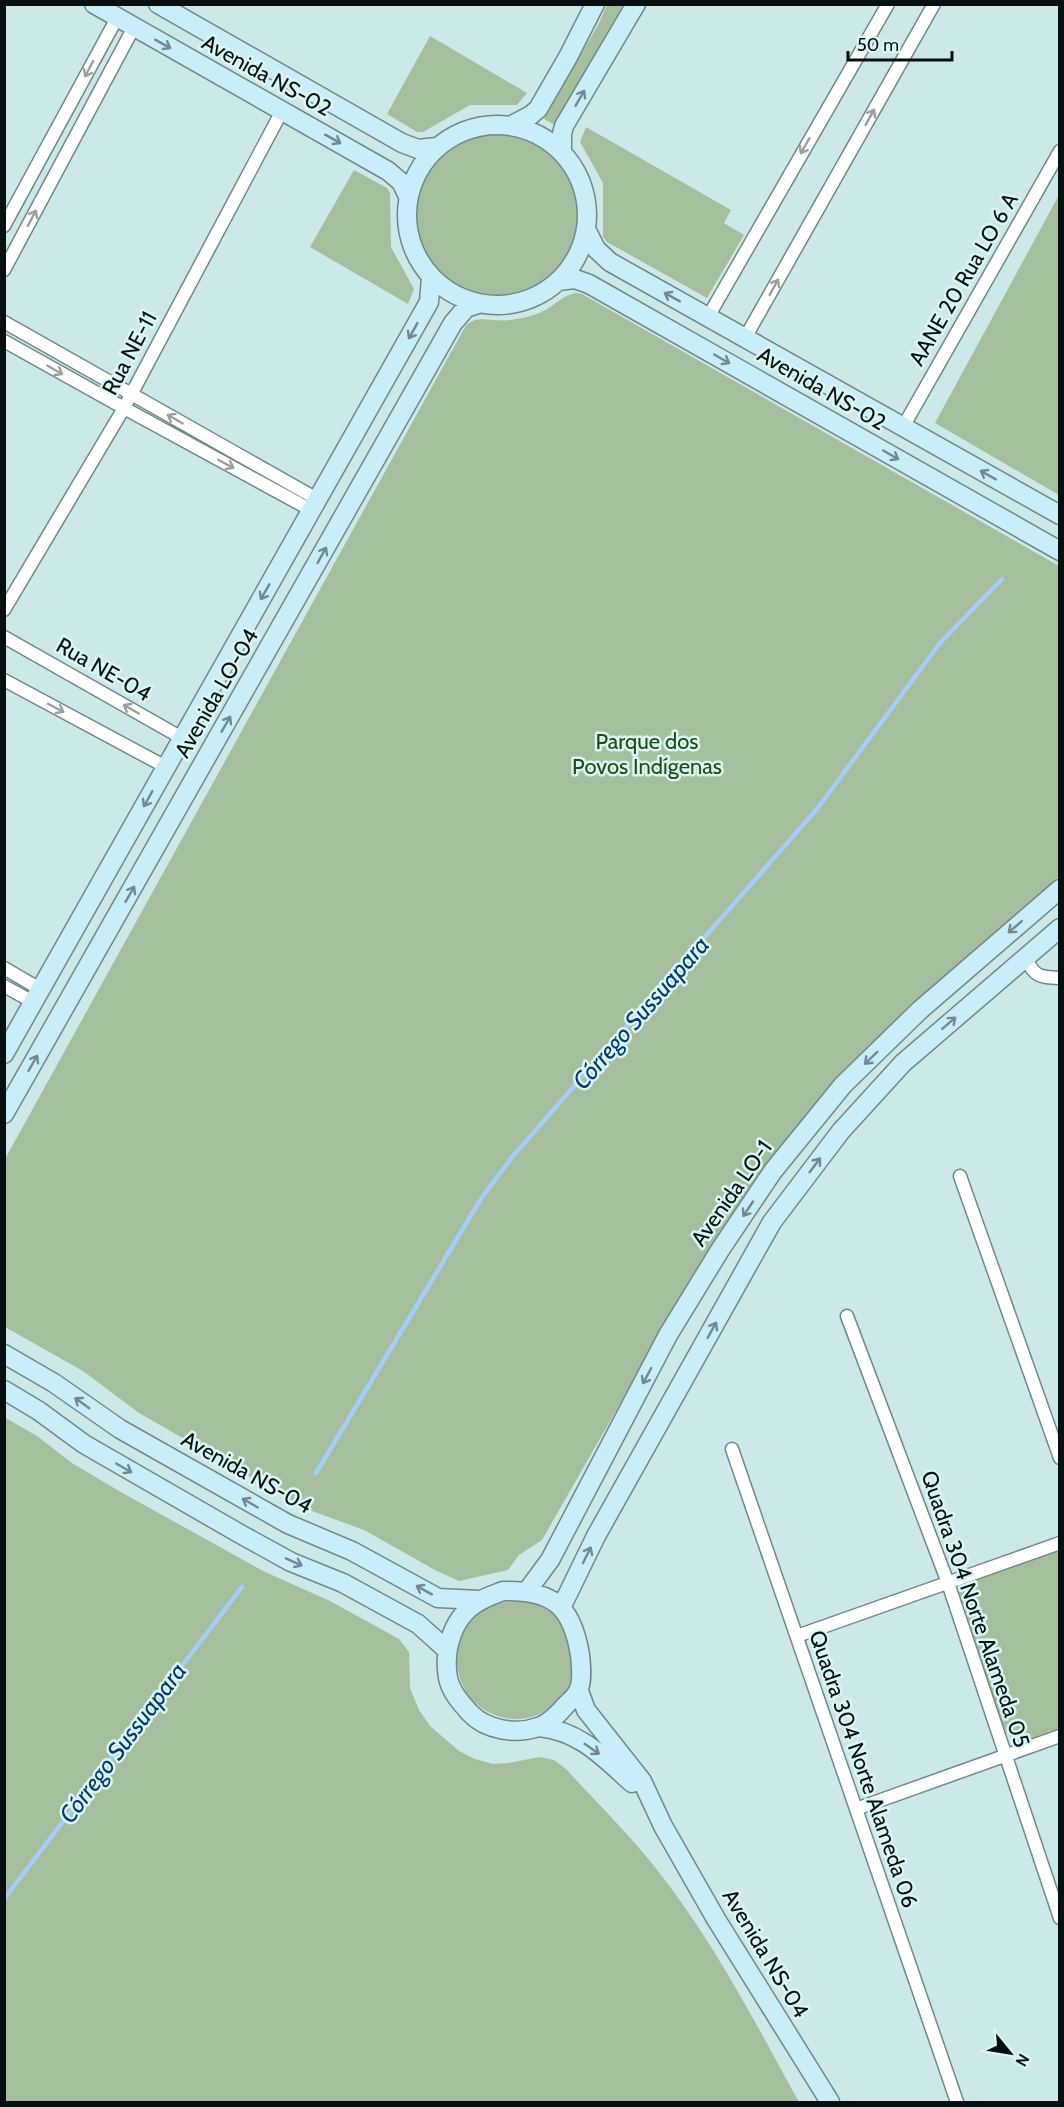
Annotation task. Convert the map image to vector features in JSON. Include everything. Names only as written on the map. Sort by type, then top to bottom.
[{"type":"street","name":"Avenida NS-02","points":[[94,4],[388,171],[401,182],[408,196]]},
{"type":"street","name":"Avenida NS-02","points":[[158,4],[402,143],[418,149],[436,147]]},
{"type":"street","points":[[512,125],[538,109],[595,4]]},
{"type":"street","points":[[562,152],[564,126],[636,4]]},
{"type":"street","points":[[708,317],[888,4]]},
{"type":"street","points":[[745,338],[934,4]]},
{"type":"street","points":[[4,226],[117,18]]},
{"type":"street","points":[[4,270],[134,27]]},
{"type":"street","name":"Rua NE-11","points":[[4,610],[131,394],[282,111]]},
{"type":"street","name":"Avenida NS-02","points":[[491,124],[512,125],[542,136],[562,152],[576,171],[586,205],[586,229],[576,257],[558,281],[539,294],[521,302],[498,305],[478,304],[450,293],[431,277],[420,263],[410,241],[406,213],[408,196],[419,169],[436,147],[454,135],[473,127],[491,124]]},
{"type":"street","name":"AANE 20 Rua LO 6 A","points":[[903,427],[1059,151]]},
{"type":"street","name":"Avenida NS-02","points":[[586,229],[596,249],[610,262],[1059,515]]},
{"type":"street","name":"Avenida LO-04","points":[[4,1054],[429,302],[431,277]]},
{"type":"street","name":"Avenida NS-02","points":[[558,281],[575,279],[590,284],[1059,551]]},
{"type":"street","name":"Avenida LO-04","points":[[4,1114],[453,323],[466,308],[478,304]]},
{"type":"street","points":[[4,322],[131,394],[314,504]]},
{"type":"street","points":[[4,341],[123,408],[314,504]]},
{"type":"street","name":"Rua NE-04","points":[[4,637],[182,738]]},
{"type":"street","points":[[4,680],[166,767]]},
{"type":"street","name":"Avenida LO-1","points":[[527,1591],[550,1560],[669,1335],[720,1250],[773,1171],[843,1085],[920,1010],[1059,889]]},
{"type":"street","points":[[561,1608],[597,1536],[772,1222],[841,1131],[903,1063],[1059,928]]},
{"type":"street","points":[[1025,957],[1033,972],[1046,979],[1059,978]]},
{"type":"street","points":[[4,968],[36,995]]},
{"type":"street","points":[[4,986],[36,995]]},
{"type":"street","points":[[960,1176],[1059,1458]]},
{"type":"street","name":"Quadra 304 Norte Alameda 05","points":[[847,1316],[948,1583],[1059,1918]]},
{"type":"street","name":"Avenida NS-04","points":[[4,1354],[54,1383],[111,1423],[288,1524],[352,1551],[438,1598],[480,1600]]},
{"type":"street","points":[[4,1390],[39,1411],[84,1444],[242,1536],[291,1562],[343,1583],[418,1624],[447,1650]]},
{"type":"street","name":"Quadra 304 Norte Alameda 06","points":[[732,1449],[957,2103]]},
{"type":"street","points":[[796,1636],[1059,1543]]},
{"type":"street","points":[[503,1591],[527,1591],[550,1599],[561,1608],[576,1633],[581,1664],[579,1690],[557,1716],[539,1727],[516,1731],[494,1728],[474,1717],[458,1701],[448,1680],[447,1650],[451,1635],[463,1615],[480,1600],[503,1591]]},
{"type":"street","name":"Avenida NS-04","points":[[579,1690],[592,1719],[642,1781],[663,1826],[716,1919],[830,2103]]},
{"type":"street","name":"Avenida NS-04","points":[[539,1727],[557,1729],[593,1748],[633,1784],[663,1826]]},
{"type":"street","points":[[856,1809],[1059,1736]]},
{"type":"green space","points":[[607,5],[625,5],[555,125],[544,119]]},
{"type":"green space","points":[[430,36],[527,93],[517,105],[470,105],[423,132],[417,132],[387,114]]},
{"type":"green space","points":[[586,127],[731,210],[724,223],[744,235],[707,298],[607,242],[603,237],[603,183],[580,142]]},
{"type":"green space","points":[[497,133],[513,134],[528,139],[542,146],[554,157],[565,169],[572,183],[577,198],[577,230],[572,245],[565,259],[554,271],[542,282],[528,289],[513,294],[497,295],[481,294],[466,289],[452,282],[440,271],[429,259],[422,245],[417,230],[416,214],[417,198],[422,183],[429,169],[440,157],[452,146],[466,139],[481,134]]},
{"type":"green space","points":[[354,170],[387,188],[390,193],[391,247],[414,289],[408,304],[310,247]]},
{"type":"green space","points":[[1059,195],[1060,495],[935,423]]},
{"type":"green space","name":"Parque dos Povos Indígenas","points":[[576,293],[582,294],[1059,566],[1059,877],[1011,918],[976,955],[913,1007],[831,1085],[764,1172],[665,1325],[542,1540],[519,1555],[508,1570],[459,1581],[364,1530],[312,1511],[268,1487],[139,1413],[83,1371],[5,1327],[5,1159],[465,327],[474,320],[504,321],[533,315],[547,309],[564,297]]},
{"type":"green space","points":[[4,1417],[37,1436],[72,1463],[119,1491],[263,1571],[330,1601],[399,1639],[409,1652],[410,1688],[419,1710],[430,1726],[459,1751],[493,1764],[540,1757],[554,1760],[566,1769],[658,1871],[698,1926],[799,2102],[5,2102]]},
{"type":"green space","points":[[1059,1547],[1059,1731],[1020,1743],[1013,1740],[1003,1728],[957,1588],[966,1580]]},
{"type":"green space","points":[[516,1601],[539,1606],[558,1618],[570,1637],[575,1660],[570,1683],[558,1702],[539,1714],[516,1719],[493,1714],[474,1702],[462,1683],[457,1660],[462,1637],[474,1618],[493,1606]]},
{"type":"waterway","name":"Córrego Sussuapara","points":[[316,1473],[482,1197],[513,1156],[817,809],[940,643],[1002,579]]},
{"type":"waterway","name":"Córrego Sussuapara","points":[[4,1899],[242,1587]]}]
